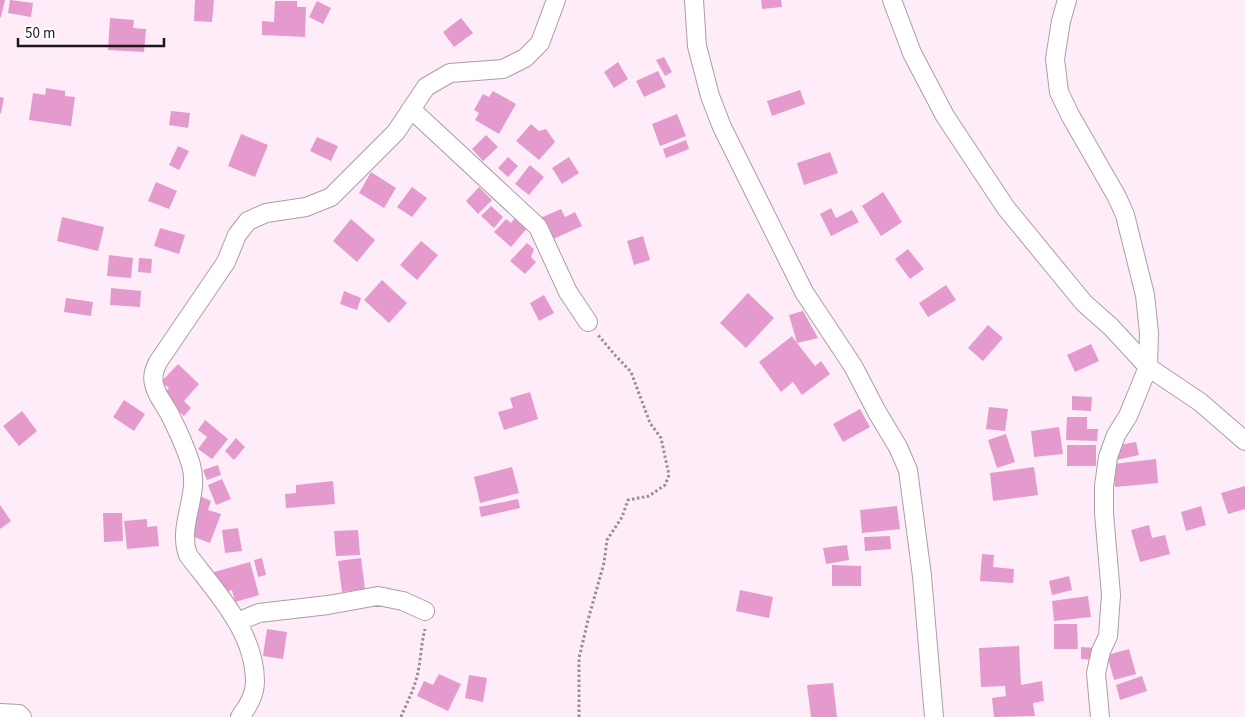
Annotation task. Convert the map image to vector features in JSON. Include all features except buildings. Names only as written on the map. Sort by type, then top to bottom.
[{"type":"street","points":[[240,717],[248,706],[256,683],[250,648],[227,607],[188,555],[184,537],[194,484],[192,467],[170,415],[154,386],[153,374],[158,362],[226,262],[237,235],[248,220],[266,213],[306,207],[331,197],[396,132],[426,87],[450,73],[504,69],[525,58],[540,43],[556,0]]},
{"type":"street","points":[[694,0],[697,46],[710,96],[722,127],[804,292],[853,366],[898,447],[908,470],[922,576],[934,717]]},
{"type":"street","points":[[892,0],[912,54],[945,116],[1006,208],[1084,303],[1111,327],[1148,367],[1200,402],[1245,441]]},
{"type":"street","points":[[1068,0],[1060,21],[1054,59],[1059,92],[1117,197],[1125,216],[1145,295],[1149,333],[1148,367],[1128,416],[1116,435],[1108,456],[1104,486],[1104,513],[1112,595],[1108,636],[1096,674],[1100,717]]},
{"type":"street","points":[[411,109],[538,227],[568,292],[588,322]]},
{"type":"street","points":[[237,622],[259,613],[328,605],[378,596],[403,601],[425,611]]},
{"type":"street","points":[[0,714],[19,714],[22,717]]},
{"type":"path","points":[[579,717],[579,658],[608,540],[622,517],[628,500],[649,496],[665,485],[669,474],[661,438],[650,423],[632,372],[615,356],[588,322]]},
{"type":"path","points":[[401,717],[413,690],[418,672],[422,641],[427,622],[425,611]]}]
